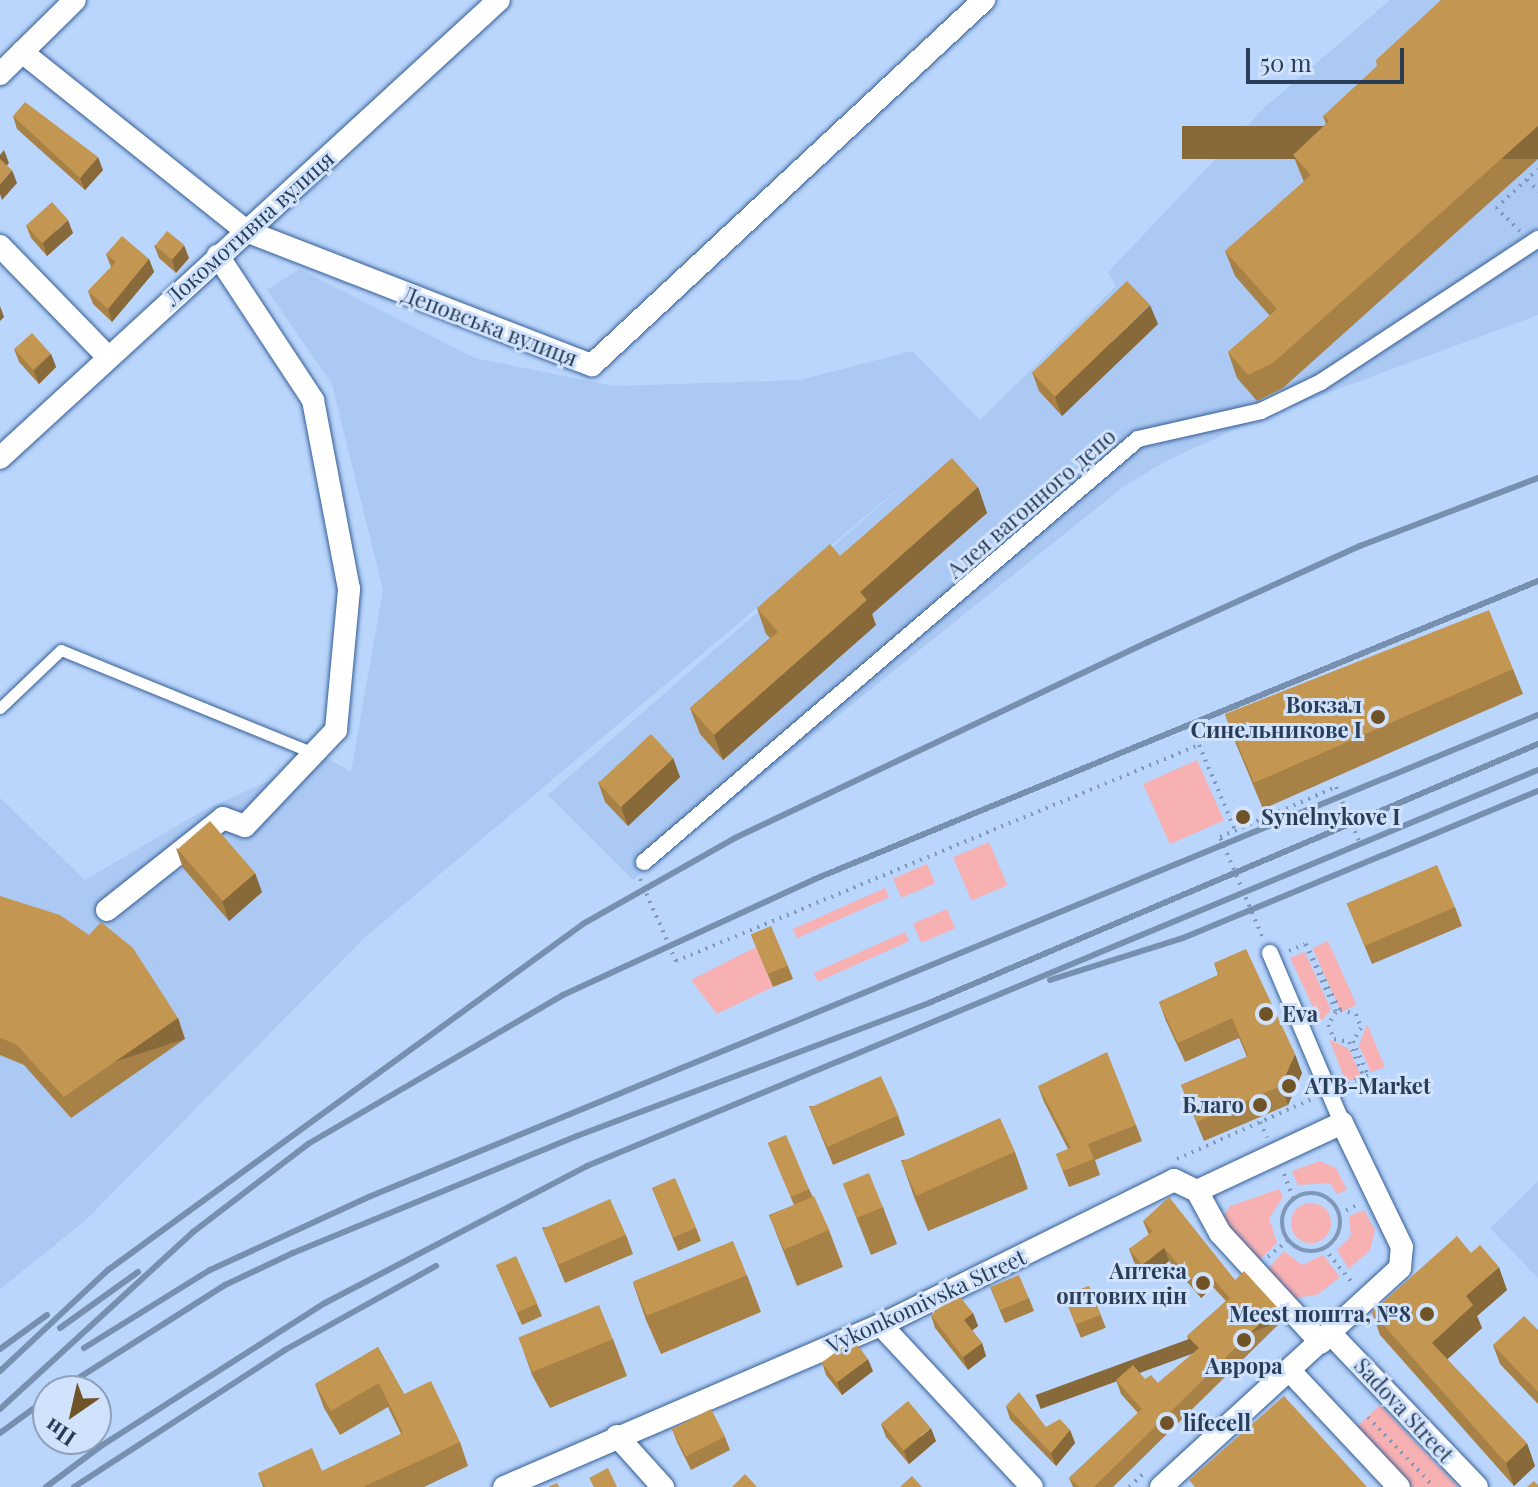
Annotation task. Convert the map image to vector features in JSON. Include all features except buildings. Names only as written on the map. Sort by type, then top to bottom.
[{"type":"street","points":[[0,74],[75,0]]},
{"type":"street","name":"Локомотивна вулиця","points":[[0,458],[499,0]]},
{"type":"street","name":"Деповська вулиця","points":[[22,52],[246,231],[592,365],[984,0]]},
{"type":"street","name":"Алея вагонного депо","points":[[644,862],[1138,439],[1261,411],[1321,382],[1535,241]]},
{"type":"street","points":[[0,246],[108,357]]},
{"type":"street","points":[[107,910],[223,818],[245,826],[336,730],[349,589],[313,400],[218,256]]},
{"type":"street","points":[[1161,1487],[1368,1302],[1400,1268],[1402,1247],[1342,1123],[1271,956]]},
{"type":"street","points":[[1174,1180],[1197,1191],[1342,1123]]},
{"type":"street","name":"Vykonkomivska Street","points":[[504,1487],[881,1325],[1174,1180]]},
{"type":"street","name":"Sadova Street","points":[[1197,1191],[1220,1233],[1477,1487]]},
{"type":"street","points":[[881,1325],[1032,1487]]},
{"type":"street","points":[[1290,1371],[1399,1487]]},
{"type":"street","points":[[617,1436],[663,1487]]},
{"type":"lane","points":[[0,708],[61,650],[314,753]]},
{"type":"path","points":[[1535,241],[1496,208],[1538,169]]},
{"type":"path","points":[[1527,180],[1538,191]]},
{"type":"path","points":[[644,862],[636,869],[676,961],[1199,745],[1235,830]]},
{"type":"path","points":[[1305,944],[1271,956],[1220,837],[1336,787],[1361,846]]},
{"type":"path","points":[[1305,944],[1336,1012],[1328,1025],[1334,1039],[1349,1042],[1364,1077]]},
{"type":"path","points":[[1174,1180],[1176,1159],[1368,1075],[1353,1041],[1361,1028],[1356,1014],[1340,1010],[1305,944]]},
{"type":"path","points":[[1324,1248],[1338,1234],[1339,1214],[1320,1194],[1301,1194],[1282,1214],[1283,1232],[1295,1247],[1324,1248],[1368,1302]]},
{"type":"path","points":[[1368,1417],[1434,1487]]},
{"type":"shaded area","points":[[1390,0],[1538,0],[1538,315],[1260,418],[1166,461],[1123,487],[633,880],[548,795],[923,468],[364,938],[86,1220],[0,1289],[0,798],[85,880],[204,810],[324,756],[351,772],[383,590],[332,384],[267,290],[299,269],[475,358],[613,386],[800,380],[912,351],[980,420],[1116,286],[1108,272],[1265,107]]},
{"type":"shaded area","points":[[1197,760],[1224,820],[1170,844],[1143,784]]},
{"type":"shaded area","points":[[989,842],[1007,885],[971,901],[953,857]]},
{"type":"shaded area","points":[[927,864],[935,883],[901,898],[893,878]]},
{"type":"shaded area","points":[[885,888],[889,897],[797,938],[793,929]]},
{"type":"shaded area","points":[[947,909],[955,928],[921,943],[913,923]]},
{"type":"shaded area","points":[[905,932],[909,941],[818,982],[814,973]]},
{"type":"shaded area","points":[[1328,941],[1356,1005],[1341,1012],[1312,948]]},
{"type":"shaded area","points":[[756,947],[773,987],[717,1014],[691,980]]},
{"type":"shaded area","points":[[1305,952],[1331,1010],[1320,1022],[1290,958]]},
{"type":"shaded area","points":[[1367,1024],[1385,1067],[1371,1072],[1359,1046]]},
{"type":"shaded area","points":[[1329,1039],[1349,1049],[1361,1076],[1346,1082]]},
{"type":"shaded area","points":[[1320,1161],[1336,1168],[1347,1190],[1337,1194],[1330,1183],[1298,1185],[1292,1171]]},
{"type":"shaded area","points":[[1538,1181],[1538,1278],[1490,1228]]},
{"type":"shaded area","points":[[1279,1189],[1283,1197],[1269,1218],[1277,1243],[1256,1263],[1222,1218],[1230,1206]]},
{"type":"shaded area","points":[[1311,1203],[1325,1209],[1331,1223],[1325,1237],[1311,1243],[1297,1237],[1291,1223],[1297,1209]]},
{"type":"shaded area","points":[[1364,1210],[1375,1230],[1370,1250],[1349,1269],[1337,1250],[1351,1236],[1349,1216]]},
{"type":"shaded area","points":[[1284,1251],[1302,1265],[1323,1255],[1340,1277],[1317,1295],[1293,1298],[1267,1270]]},
{"type":"shaded area","points":[[1380,1405],[1458,1487],[1412,1487],[1357,1427]]},
{"type":"railway","points":[[0,1371],[108,1270],[583,924],[735,838],[1148,642],[1360,546],[1538,478]]},
{"type":"railway","points":[[0,1409],[193,1232],[308,1144],[563,995],[815,879],[1538,581]]},
{"type":"railway","points":[[84,1348],[210,1270],[371,1196],[1538,715]]},
{"type":"railway","points":[[83,1375],[225,1285],[293,1253],[577,1136],[931,1002],[1538,744]]},
{"type":"railway","points":[[46,1487],[101,1446],[325,1303],[587,1166],[1538,770]]},
{"type":"railway","points":[[1050,980],[1183,938],[1538,791]]},
{"type":"railway","points":[[74,1487],[285,1350],[436,1266]]},
{"type":"railway","points":[[60,1328],[138,1272]]},
{"type":"railway","points":[[0,1349],[47,1315]]},
{"type":"railway","points":[[0,1433],[32,1410]]},
{"type":"place","name":"Вокзал Синельникове І","points":[[1378,717]]},
{"type":"place","name":"Synelnykove I","points":[[1243,817]]},
{"type":"place","name":"Eva","points":[[1266,1014]]},
{"type":"place","name":"ATB-Market","points":[[1289,1086]]},
{"type":"place","name":"Благо","points":[[1260,1105]]},
{"type":"place","name":"Аптека оптових цін","points":[[1203,1283]]},
{"type":"place","name":"Meest пошта, №8","points":[[1427,1314]]},
{"type":"place","name":"Аврора","points":[[1244,1340]]},
{"type":"place","name":"lifecell","points":[[1167,1423]]}]
